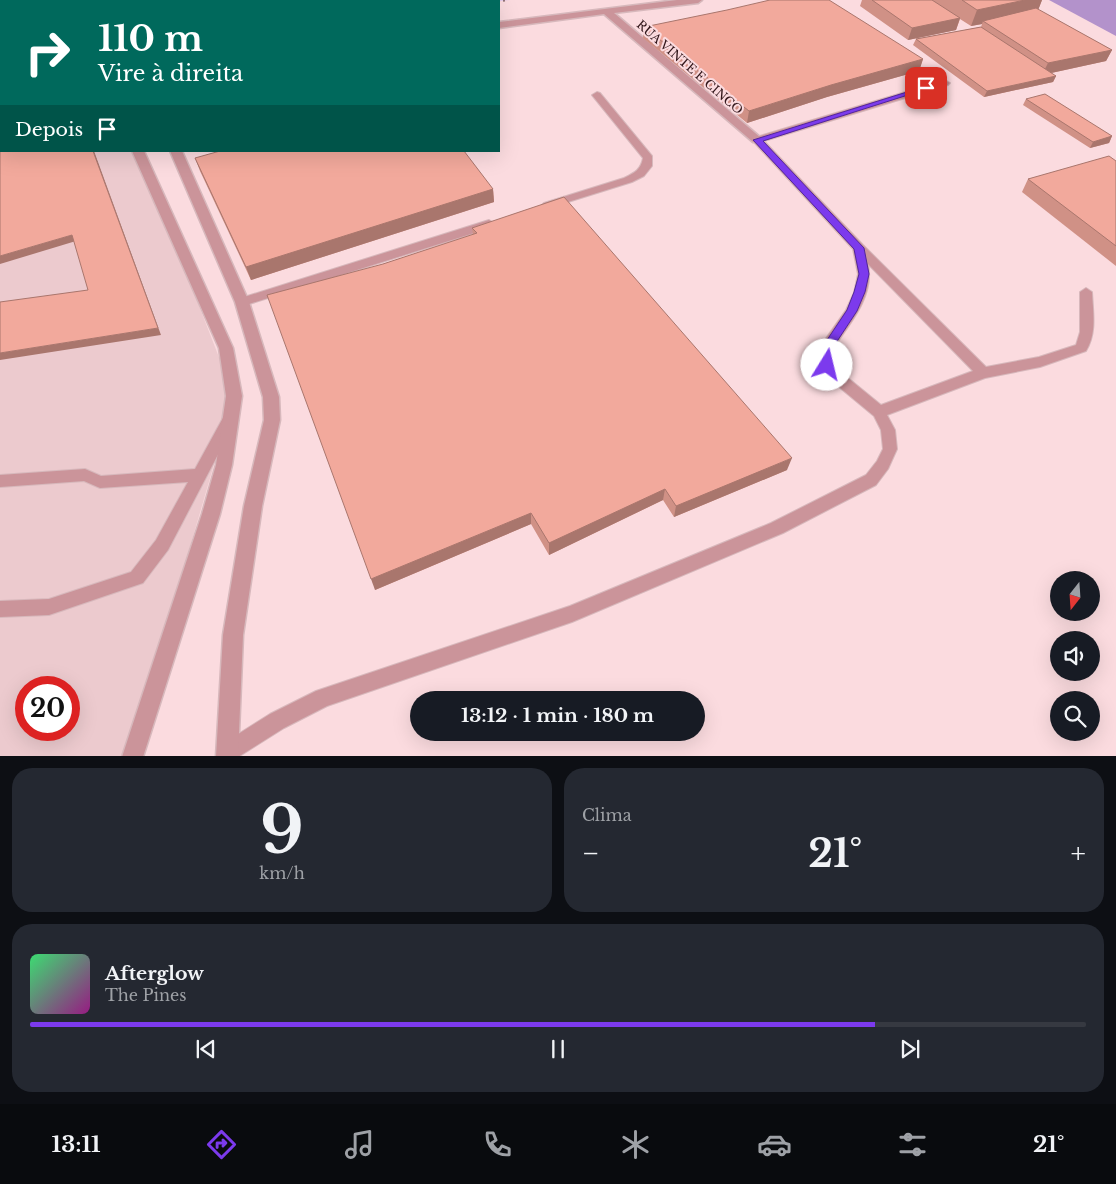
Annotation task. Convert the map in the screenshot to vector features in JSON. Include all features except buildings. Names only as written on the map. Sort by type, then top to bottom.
[{"type":"street","points":[[500,25],[698,0]]},
{"type":"street","name":"RUA VINTE E CINCO","points":[[607,12],[757,140]]},
{"type":"street","points":[[132,756],[224,465],[234,396],[226,348],[138,152]]},
{"type":"street","points":[[176,152],[242,302],[271,397],[272,420],[253,506],[233,635],[228,754]]},
{"type":"lane","points":[[945,83],[757,140],[859,248],[983,373]]},
{"type":"lane","points":[[534,210],[628,180],[640,174],[646,166],[648,158],[598,95]]},
{"type":"lane","points":[[242,302],[496,222]]},
{"type":"lane","points":[[228,754],[277,721],[323,698],[572,614],[777,528],[871,480],[883,465],[890,450],[888,430],[879,412],[832,374],[827,365],[824,352],[852,311],[860,292],[864,274],[859,248]]},
{"type":"lane","points":[[879,412],[983,373],[1040,362],[1081,348],[1086,340],[1087,332],[1086,292]]},
{"type":"lane","points":[[0,609],[48,607],[137,578],[162,545],[232,413]]},
{"type":"lane","points":[[0,481],[85,475],[100,482],[201,474]]},
{"type":"shaded area","points":[[1049,0],[1116,0],[1116,36]]},
{"type":"shaded area","points":[[0,152],[139,152],[234,396],[129,756],[0,756]]},
{"type":"railway","points":[[500,1],[507,0]]},
{"type":"route","points":[[827,365],[824,352],[852,311],[860,292],[864,274],[859,248],[757,140],[926,88]]}]
